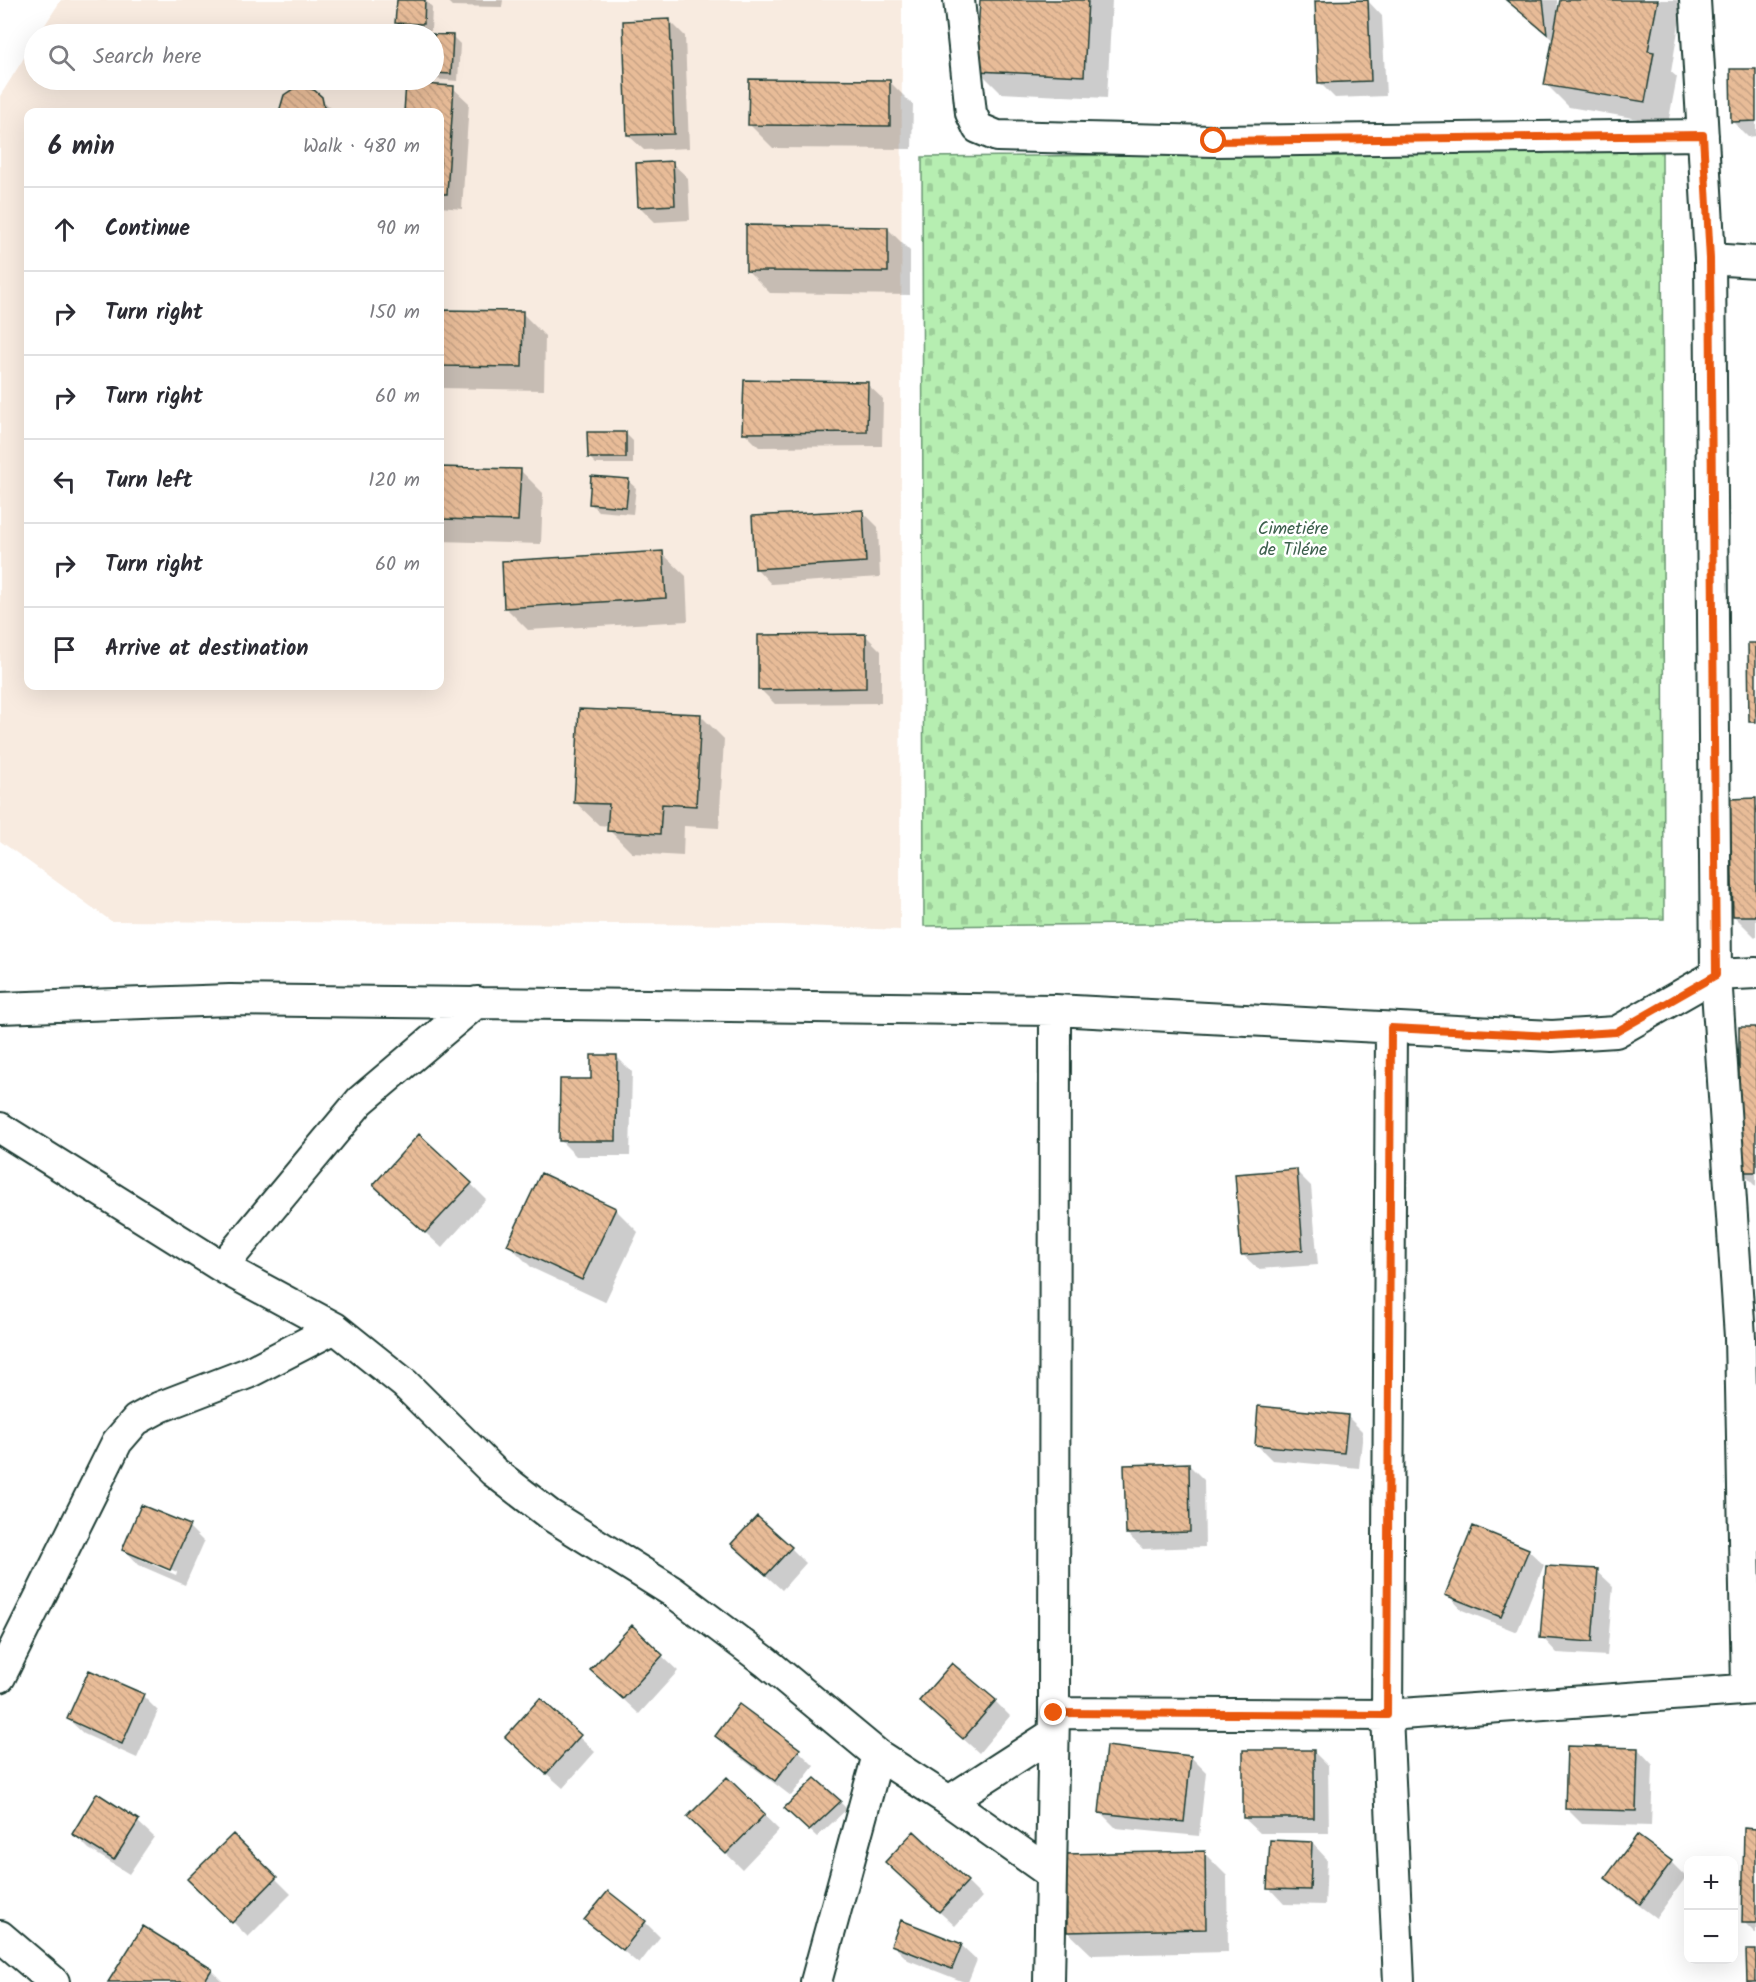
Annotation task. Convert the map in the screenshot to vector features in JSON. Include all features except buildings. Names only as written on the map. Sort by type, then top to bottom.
[{"type":"street","points":[[959,0],[971,113],[978,128],[997,136],[1214,141],[1703,135]]},
{"type":"street","points":[[949,1801],[1054,1723],[1387,1715],[1752,1689],[1748,1338],[1716,975],[1710,259],[1695,0]]},
{"type":"street","points":[[1710,259],[1756,262]]},
{"type":"street","points":[[0,1008],[230,1000],[1055,1010],[1552,1036],[1616,1032],[1716,975],[1756,972]]},
{"type":"street","points":[[222,1267],[360,1101],[477,1002]]},
{"type":"street","points":[[1049,1982],[1054,1723],[1055,1010]]},
{"type":"street","points":[[1391,1028],[1387,1715],[1399,1982]]},
{"type":"street","points":[[0,1128],[222,1267],[334,1328],[405,1384],[493,1471],[550,1515],[673,1592],[766,1662],[878,1755],[949,1801],[1050,1873]]},
{"type":"street","points":[[0,1677],[117,1442],[136,1420],[160,1407],[249,1373],[334,1328]]},
{"type":"street","points":[[816,1982],[878,1755]]},
{"type":"street","points":[[0,1936],[54,1982]]},
{"type":"shaded area","points":[[61,0],[902,0],[900,930],[781,925],[111,921],[0,841],[0,96],[24,58],[24,90],[444,90],[444,24],[45,24]]},
{"type":"green space","name":"Cimetiére de Tiléne","points":[[1662,150],[1664,919],[924,926],[922,157]]},
{"type":"route","points":[[1054,1713],[1387,1715],[1391,1028],[1552,1036],[1616,1032],[1716,975],[1710,259],[1703,135],[1214,141]]}]
